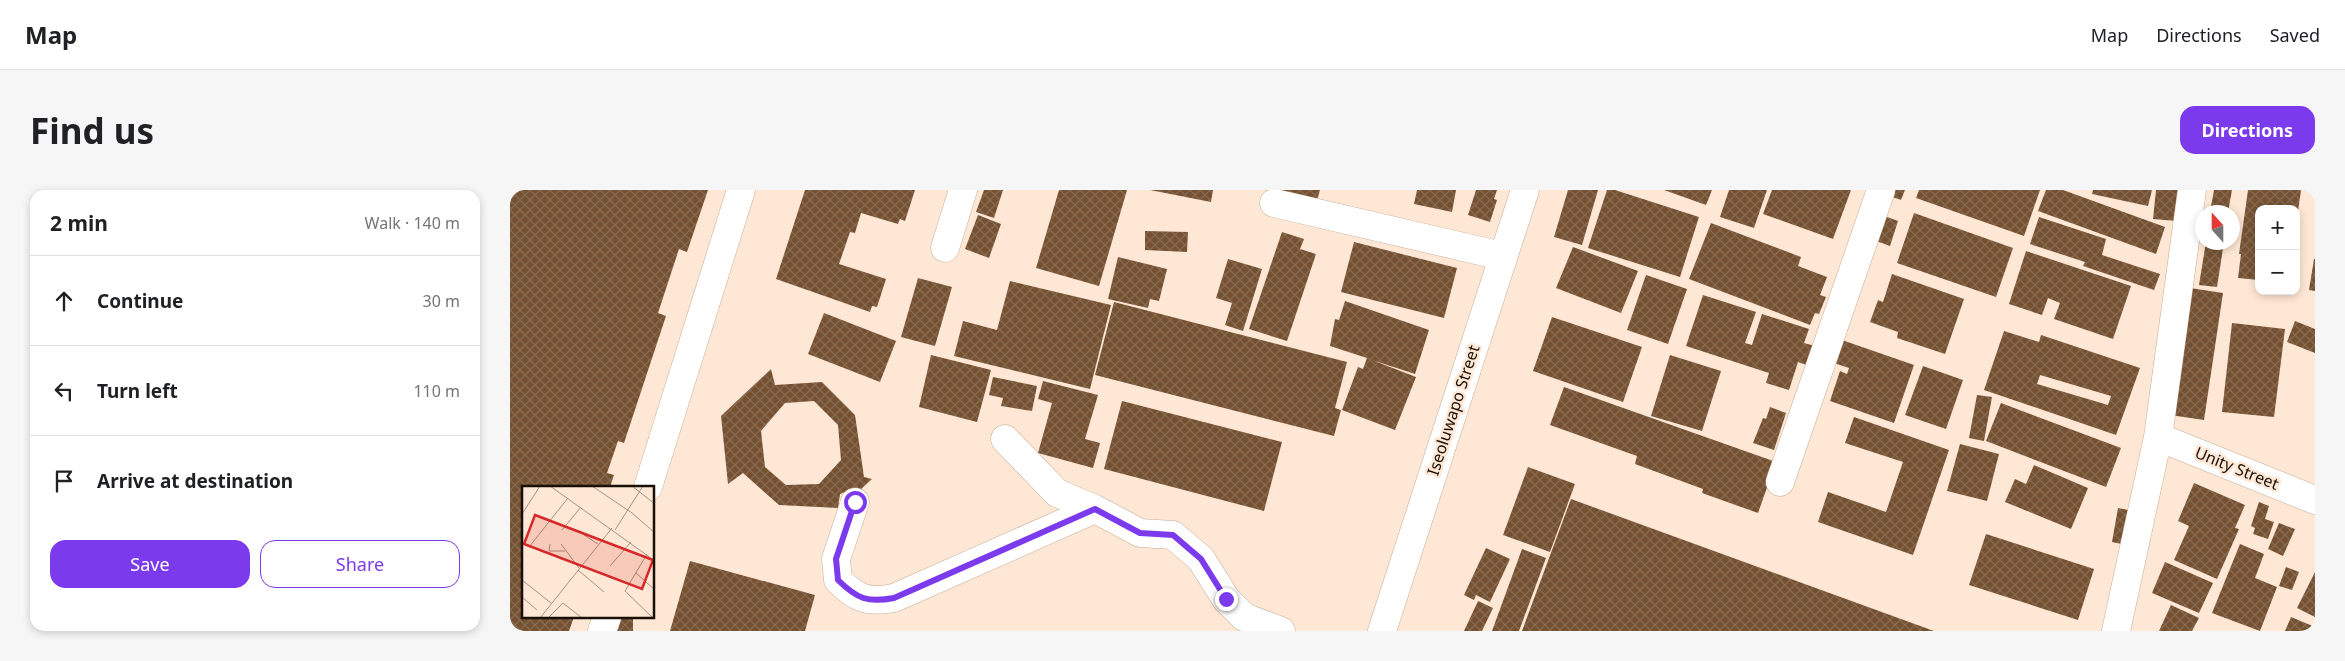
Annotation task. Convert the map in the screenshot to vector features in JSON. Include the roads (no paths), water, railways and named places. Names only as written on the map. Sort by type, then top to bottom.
[{"type":"street","points":[[648,486],[741,190]]},
{"type":"street","points":[[945,248],[964,190]]},
{"type":"street","name":"Iseoluwapo Street","points":[[1382,631],[1502,256],[1525,190]]},
{"type":"street","points":[[1780,482],[1881,190]]},
{"type":"street","points":[[2116,631],[2158,437],[2192,190]]},
{"type":"street","points":[[1274,203],[1502,256]]},
{"type":"street","name":"Unity Street","points":[[2158,437],[2315,500]]},
{"type":"street","points":[[1005,439],[1058,493],[1095,509],[1140,533],[1173,535],[1201,559],[1226,599],[1244,616],[1282,631]]},
{"type":"street","points":[[855,502],[836,559],[838,580],[852,595],[878,601],[894,598],[1095,509]]},
{"type":"street","points":[[602,631],[607,618]]}]
